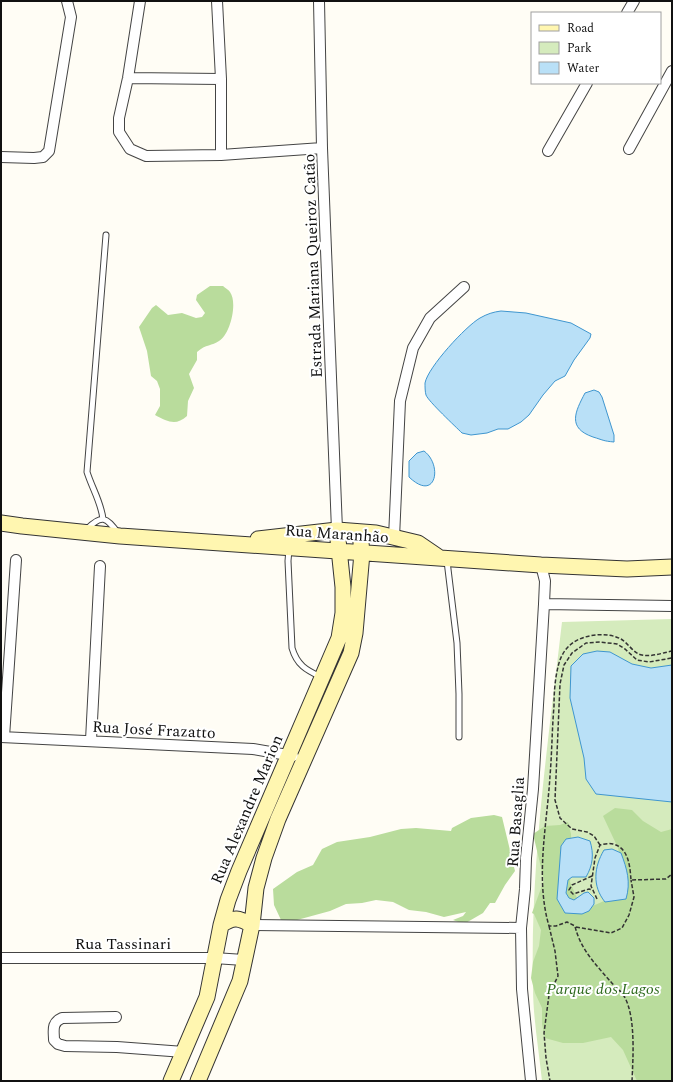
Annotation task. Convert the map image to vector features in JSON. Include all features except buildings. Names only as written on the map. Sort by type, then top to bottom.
[{"type":"street","points":[[1,157],[43,157],[49,151],[71,17],[67,1]]},
{"type":"street","points":[[140,1],[128,78],[119,118],[119,132],[130,149],[146,156],[221,156],[322,148]]},
{"type":"street","points":[[216,1],[221,79],[221,156]]},
{"type":"street","name":"Estrada Mariana Queiroz Catão","points":[[319,1],[322,148],[337,530]]},
{"type":"street","points":[[628,12],[634,1]]},
{"type":"street","points":[[629,149],[672,71]]},
{"type":"street","points":[[128,78],[221,79]]},
{"type":"street","points":[[548,151],[586,84]]},
{"type":"street","points":[[394,538],[400,401],[413,348],[430,318],[464,287]]},
{"type":"street","name":"Rua Maranhão","points":[[1,523],[83,533],[444,559],[627,569],[672,567]]},
{"type":"street","points":[[225,543],[337,530],[376,533],[418,543],[444,559]]},
{"type":"street","name":"Rua Alexandre Marion","points":[[172,1081],[207,997],[221,925],[228,900],[339,638],[343,613],[344,587],[337,530]]},
{"type":"street","name":"Rua Alexandre Marion","points":[[198,1081],[240,981],[252,925],[256,888],[264,858],[278,819],[351,654],[355,633],[362,553],[360,532]]},
{"type":"street","points":[[2,737],[16,560]]},
{"type":"street","name":"Rua Basaglia","points":[[531,1081],[522,989],[521,928],[533,789],[544,604],[545,581],[542,565]]},
{"type":"street","points":[[90,740],[100,566]]},
{"type":"street","points":[[544,604],[672,606]]},
{"type":"street","name":"Rua José Frazatto","points":[[2,737],[90,740],[253,749],[289,754],[305,760]]},
{"type":"street","points":[[221,925],[234,918],[252,925],[521,928]]},
{"type":"street","name":"Rua Tassinari","points":[[1,958],[214,958],[244,960]]},
{"type":"street","points":[[116,1017],[62,1018],[56,1021],[53,1026],[54,1040],[58,1044],[65,1046],[116,1047],[184,1052]]},
{"type":"lane","points":[[103,518],[101,508],[90,484],[87,472],[106,235]]},
{"type":"lane","points":[[83,533],[94,522],[103,518],[108,520],[120,536]]},
{"type":"lane","points":[[289,547],[288,560],[292,648],[295,660],[310,672],[322,677]]},
{"type":"lane","points":[[444,559],[457,643],[459,737]]},
{"type":"path","points":[[550,1081],[544,1033],[549,996],[558,976],[555,951],[542,894],[554,692],[558,667],[564,651],[574,642],[593,635],[607,635],[620,639],[640,655],[650,656],[672,651]]},
{"type":"path","points":[[600,844],[594,836],[587,832],[572,829],[560,818],[555,800],[560,684],[564,665],[572,653],[586,643],[600,642],[617,644],[637,660],[649,662],[672,658]]},
{"type":"path","points":[[549,926],[556,926],[567,922],[575,926],[612,933],[622,928],[629,915],[634,897],[629,862],[624,850],[613,844],[600,844]]},
{"type":"path","points":[[597,899],[591,886],[600,844]]},
{"type":"path","points":[[631,880],[666,879],[672,874]]},
{"type":"path","points":[[592,876],[572,885],[569,890],[573,894],[590,888],[593,891]]},
{"type":"path","points":[[575,926],[577,936],[594,964],[624,996],[629,1009],[632,1036],[632,1081]]},
{"type":"green space","points":[[210,286],[223,286],[229,290],[233,303],[232,318],[223,338],[197,352],[197,360],[189,374],[194,388],[188,401],[187,416],[175,422],[164,420],[155,415],[160,406],[160,389],[157,381],[151,376],[147,351],[139,327],[152,308],[156,305],[168,315],[182,313],[196,318],[202,317],[205,313],[196,300],[197,295]]},
{"type":"green space","name":"Parque dos Lagos","points":[[672,619],[672,1081],[542,1081],[533,999],[534,896],[541,804],[562,622]]},
{"type":"green space","points":[[615,808],[632,810],[643,821],[661,832],[672,829],[672,1081],[637,1081],[623,1050],[611,1037],[583,1043],[563,1043],[545,1038],[542,1024],[542,1008],[535,993],[531,978],[533,962],[539,946],[541,930],[534,914],[532,913],[544,880],[533,834],[545,826],[560,825],[568,822],[571,834],[572,865],[570,882],[577,898],[588,908],[620,894],[625,879],[618,848],[603,816]]},
{"type":"green space","points":[[494,815],[502,817],[515,871],[495,903],[490,903],[483,913],[464,924],[453,920],[463,916],[466,912],[444,917],[426,912],[409,910],[393,902],[376,900],[346,904],[330,911],[297,920],[281,920],[274,905],[273,889],[297,872],[313,865],[322,849],[337,842],[370,837],[401,829],[416,828],[451,831],[452,828],[471,818]]},
{"type":"water","points":[[501,311],[526,313],[571,323],[591,334],[590,338],[574,360],[565,376],[555,381],[529,415],[521,422],[508,429],[498,429],[487,433],[471,435],[462,433],[428,398],[425,383],[433,367],[466,329],[474,322],[490,313]]},
{"type":"water","points":[[594,390],[599,392],[602,397],[614,435],[614,442],[593,437],[579,429],[576,424],[576,413],[585,393]]},
{"type":"water","points":[[424,451],[430,457],[435,472],[434,479],[431,484],[425,486],[418,484],[409,477],[409,461],[417,453]]},
{"type":"water","points":[[597,651],[610,652],[632,664],[651,668],[672,665],[672,802],[596,794],[586,779],[584,758],[570,698],[571,666],[583,654]]},
{"type":"water","points":[[578,837],[590,841],[592,850],[591,864],[586,877],[572,877],[568,880],[566,893],[569,898],[574,900],[588,892],[594,898],[594,904],[589,911],[582,914],[565,913],[557,899],[561,846],[566,839]]},
{"type":"water","points":[[612,849],[621,853],[627,870],[628,887],[626,899],[605,902],[596,883],[596,870],[604,850]]}]
